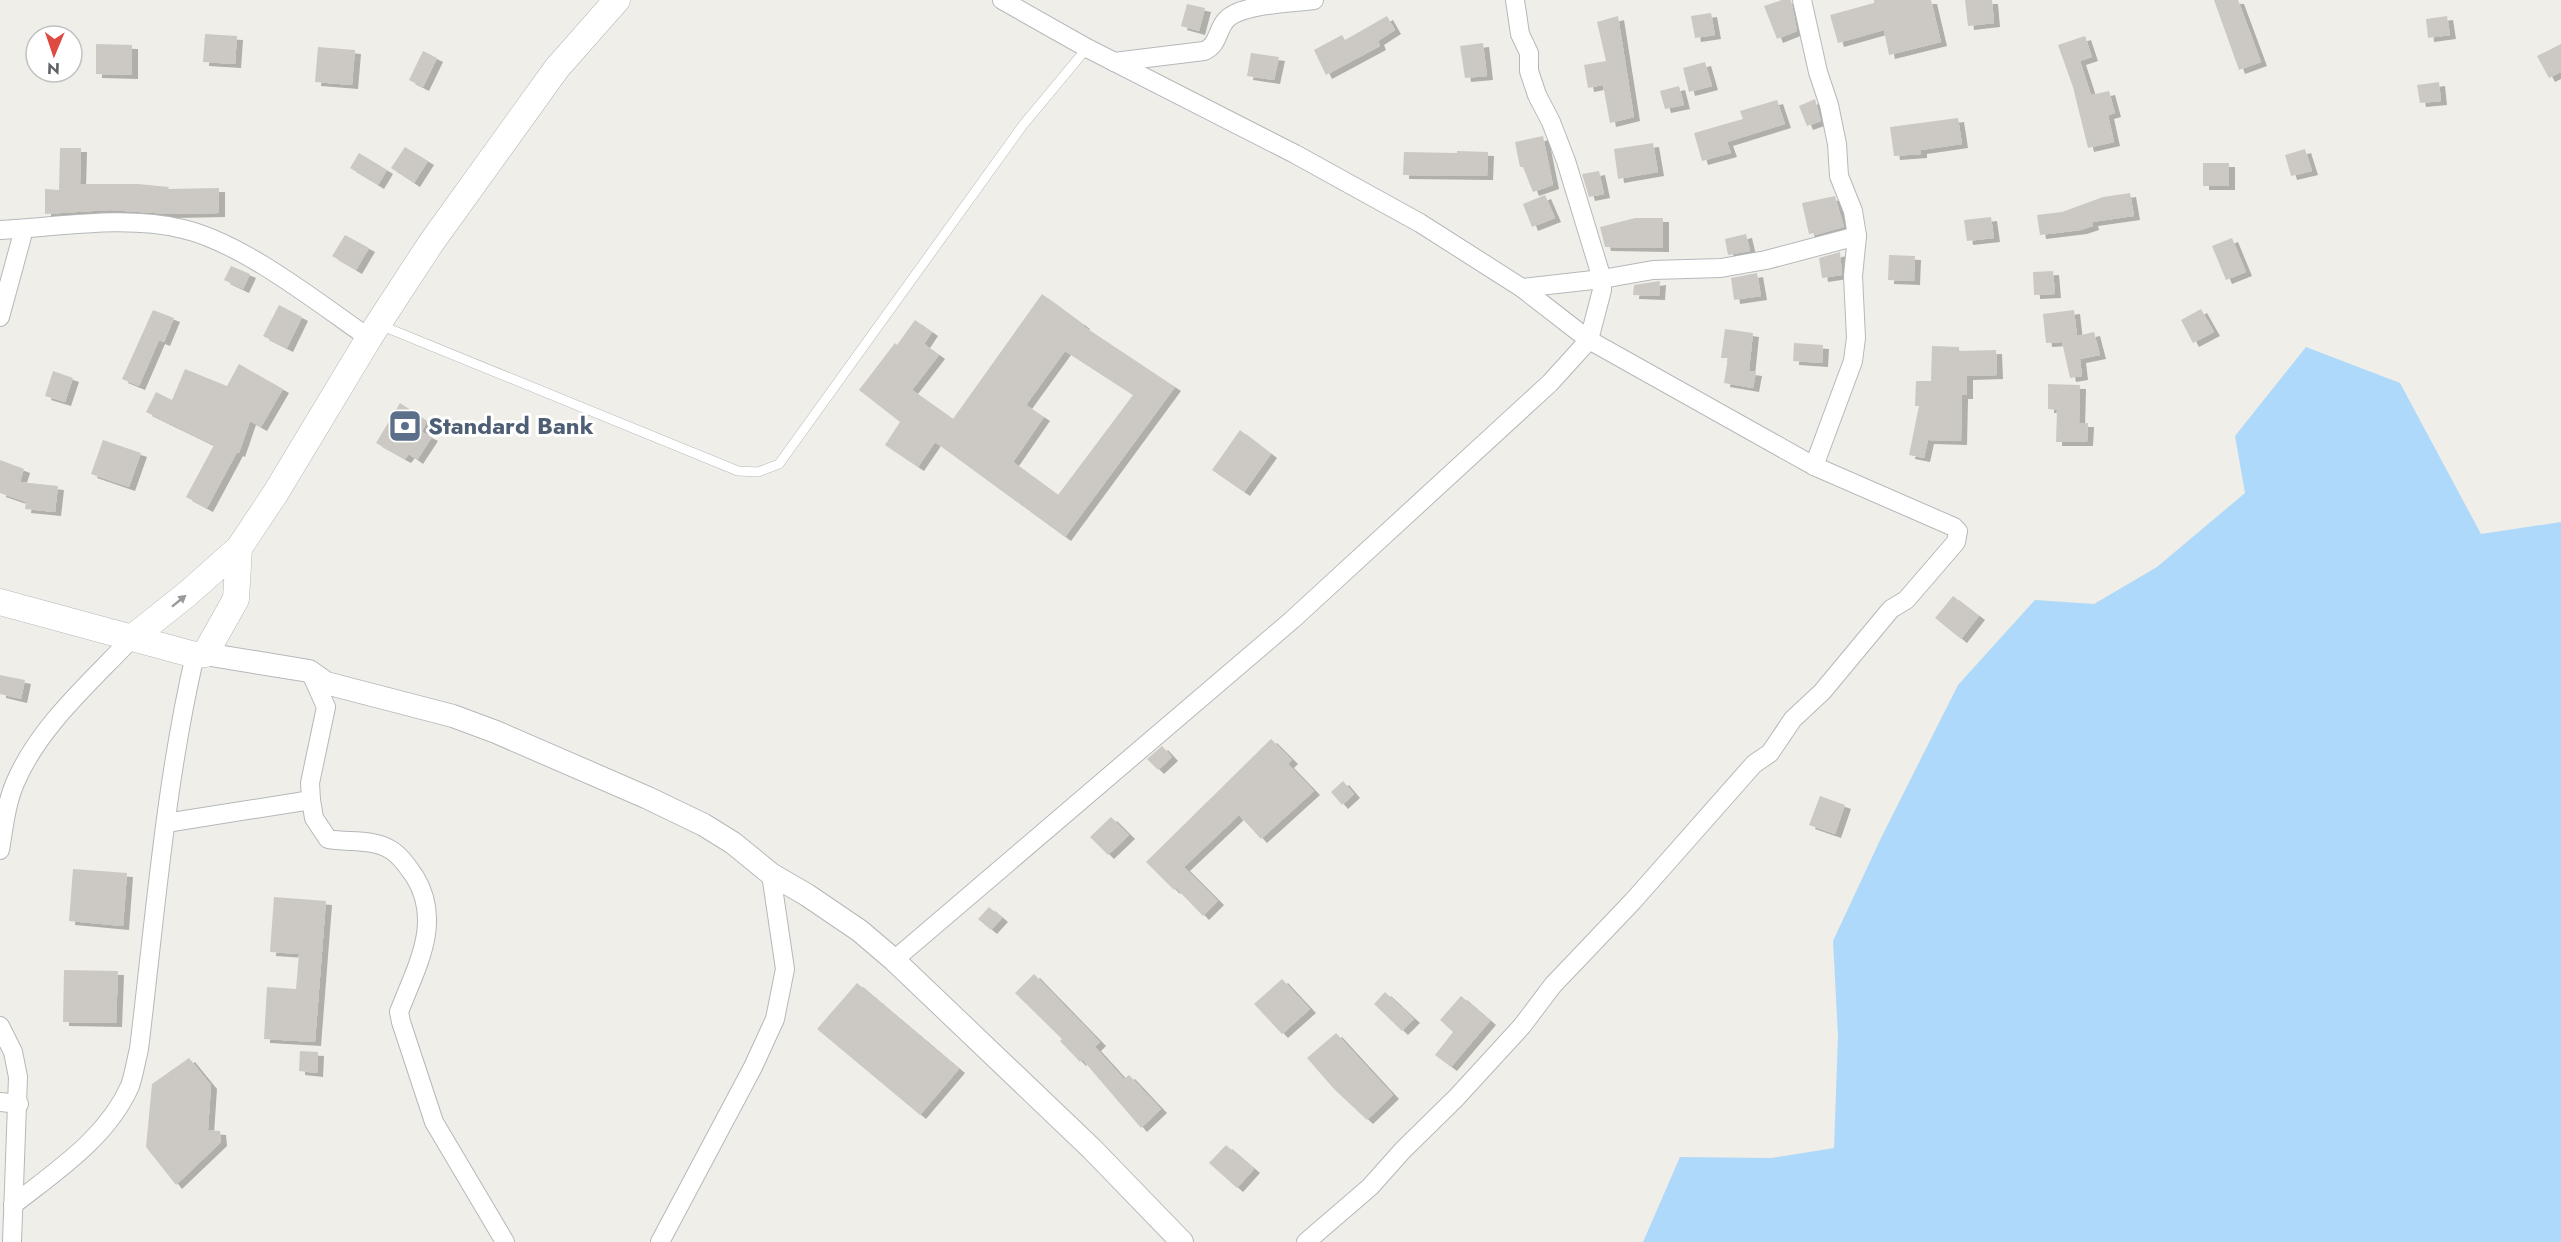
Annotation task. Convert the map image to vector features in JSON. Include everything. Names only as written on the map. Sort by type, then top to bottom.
[{"type":"main road","points":[[133,637],[186,595],[239,548],[275,494],[373,331],[431,243],[557,68],[617,0]]},
{"type":"main road","points":[[0,602],[200,654],[236,599],[239,548]]},
{"type":"street","points":[[1002,0],[1087,48],[1295,154],[1420,223],[1522,288],[1589,340],[1814,466],[1954,527],[1959,536],[1906,600],[1891,609],[1822,692],[1793,719],[1770,753],[1754,765],[1714,807],[1633,901],[1553,985],[1522,1026],[1456,1098],[1403,1150],[1370,1187],[1306,1242]]},
{"type":"street","points":[[1114,62],[1204,51],[1214,45],[1226,20],[1236,14],[1260,7],[1314,0]]},
{"type":"street","points":[[894,960],[1292,621],[1550,383],[1589,340],[1602,290],[1602,279],[1566,161],[1529,71],[1529,53],[1520,34],[1515,0]]},
{"type":"street","points":[[1808,2],[1818,72],[1831,114],[1837,144],[1839,176],[1853,211],[1857,236],[1853,276],[1856,338],[1853,361],[1814,466]]},
{"type":"street","points":[[0,230],[123,222],[185,229],[229,246],[373,331]]},
{"type":"street","points":[[0,317],[24,229]]},
{"type":"street","points":[[1522,288],[1602,279],[1653,270],[1721,268],[1857,236]]},
{"type":"street","points":[[0,850],[4,806],[27,759],[56,719],[133,637]]},
{"type":"street","points":[[13,1205],[79,1154],[109,1121],[130,1086],[140,1049],[166,823],[182,713],[200,654],[309,671],[326,682],[453,716],[556,757],[704,825],[733,843],[771,874],[860,931],[894,960],[1092,1149],[1182,1242]]},
{"type":"street","points":[[309,671],[326,707],[310,783],[314,818],[328,839],[370,843],[390,849],[406,864],[420,885],[429,914],[427,936],[399,1012],[401,1022],[434,1122],[505,1242]]},
{"type":"street","points":[[166,823],[311,800]]},
{"type":"street","points":[[660,1242],[753,1067],[775,1019],[785,969],[771,874]]},
{"type":"street","points":[[0,1026],[13,1052],[18,1077],[19,1104],[12,1242]]},
{"type":"street","points":[[0,1102],[19,1104]]},
{"type":"lane","points":[[373,331],[738,471],[758,471],[779,464],[1023,125],[1087,48]]},
{"type":"water","points":[[2306,347],[2400,383],[2481,534],[2561,522],[2561,1242],[1643,1242],[1680,1157],[1771,1158],[1834,1148],[1838,1036],[1833,941],[1881,838],[1958,685],[2035,600],[2094,604],[2157,567],[2245,493],[2235,436]]},
{"type":"building","points":[[1782,0],[1791,0],[1797,31],[1777,39],[1764,6]]},
{"type":"building","points":[[1874,0],[1931,0],[1941,42],[1889,55],[1884,30],[1838,43],[1830,15],[1874,3]]},
{"type":"building","points":[[1965,0],[1992,0],[1994,23],[1968,26]]},
{"type":"building","points":[[2214,0],[2238,0],[2261,62],[2239,70]]},
{"type":"building","points":[[1187,4],[1205,8],[1199,31],[1181,26]]},
{"type":"building","points":[[1711,13],[1715,35],[1695,38],[1691,16]]},
{"type":"building","points":[[1387,16],[1395,30],[1378,41],[1380,46],[1326,75],[1314,50],[1342,35],[1345,40]]},
{"type":"building","points":[[1618,16],[1634,117],[1610,123],[1603,85],[1588,88],[1584,65],[1606,61],[1597,22]]},
{"type":"building","points":[[2447,16],[2450,35],[2428,38],[2426,19]]},
{"type":"building","points":[[205,34],[237,36],[235,64],[203,62]]},
{"type":"building","points":[[2085,36],[2092,57],[2080,61],[2091,95],[2109,91],[2115,113],[2108,115],[2114,142],[2088,148],[2073,87],[2058,45]]},
{"type":"building","points":[[1483,43],[1487,76],[1465,78],[1460,46]]},
{"type":"building","points":[[96,44],[132,45],[132,75],[96,74]]},
{"type":"building","points":[[2561,44],[2561,72],[2549,78],[2537,56]]},
{"type":"building","points":[[318,47],[355,50],[352,85],[315,82]]},
{"type":"building","points":[[423,51],[437,58],[423,87],[409,80]]},
{"type":"building","points":[[1251,53],[1279,57],[1274,80],[1247,76]]},
{"type":"building","points":[[1705,62],[1712,86],[1689,92],[1683,68]]},
{"type":"building","points":[[2439,82],[2441,101],[2420,103],[2417,85]]},
{"type":"building","points":[[1679,86],[1684,105],[1665,109],[1660,91]]},
{"type":"building","points":[[1815,99],[1821,121],[1807,126],[1799,106]]},
{"type":"building","points":[[1777,100],[1785,124],[1727,142],[1731,153],[1702,161],[1694,133],[1743,119],[1740,111]]},
{"type":"building","points":[[1958,118],[1962,144],[1921,150],[1921,154],[1894,156],[1890,127]]},
{"type":"building","points":[[1543,136],[1553,185],[1533,192],[1523,167],[1520,167],[1515,142]]},
{"type":"building","points":[[1653,143],[1658,172],[1618,179],[1614,149]]},
{"type":"building","points":[[405,147],[428,161],[414,183],[391,168]]},
{"type":"building","points":[[60,148],[81,148],[80,184],[138,184],[169,187],[168,189],[219,188],[219,213],[170,214],[109,210],[45,214],[45,189],[59,190]]},
{"type":"building","points":[[2305,149],[2312,171],[2291,176],[2285,155]]},
{"type":"building","points":[[1457,151],[1488,152],[1487,176],[1403,175],[1404,152],[1457,153]]},
{"type":"building","points":[[359,153],[387,170],[378,185],[350,168]]},
{"type":"building","points":[[2203,163],[2229,163],[2229,186],[2203,186]]},
{"type":"building","points":[[1599,171],[1604,194],[1589,197],[1582,174]]},
{"type":"building","points":[[2130,193],[2134,216],[2092,222],[2093,226],[2081,230],[2040,235],[2037,215],[2062,212],[2103,197]]},
{"type":"building","points":[[1545,195],[1555,218],[1532,227],[1523,204]]},
{"type":"building","points":[[1835,196],[1844,227],[1815,235],[1815,233],[1809,234],[1802,203]]},
{"type":"building","points":[[1991,217],[1994,238],[1967,241],[1964,220]]},
{"type":"building","points":[[1635,218],[1663,218],[1663,248],[1605,247],[1600,227]]},
{"type":"building","points":[[1746,234],[1750,251],[1728,255],[1725,239]]},
{"type":"building","points":[[345,235],[369,248],[356,270],[332,256]]},
{"type":"building","points":[[2232,238],[2246,272],[2226,280],[2212,246]]},
{"type":"building","points":[[1840,252],[1842,275],[1822,278],[1819,258]]},
{"type":"building","points":[[1889,255],[1915,256],[1914,281],[1888,280]]},
{"type":"building","points":[[231,266],[250,274],[243,289],[224,280]]},
{"type":"building","points":[[2053,271],[2055,294],[2034,295],[2033,272]]},
{"type":"building","points":[[1757,273],[1761,296],[1734,300],[1731,278]]},
{"type":"building","points":[[1660,281],[1659,296],[1633,295],[1634,285]]},
{"type":"building","points":[[1042,294],[1083,326],[1175,387],[1065,537],[935,442],[918,467],[885,445],[900,422],[859,390],[915,320],[932,332],[924,344],[939,355],[912,390],[953,419]],"holes":[[[1065,351],[1133,395],[1058,495],[1013,462],[1044,417],[1026,405]]]},
{"type":"building","points":[[279,305],[302,317],[287,348],[263,336]]},
{"type":"building","points":[[2201,309],[2214,332],[2193,343],[2181,320]]},
{"type":"building","points":[[153,310],[174,318],[164,342],[159,340],[139,386],[122,379]]},
{"type":"building","points":[[2074,310],[2077,336],[2094,332],[2100,355],[2080,359],[2082,376],[2070,378],[2062,342],[2046,343],[2043,314]]},
{"type":"building","points":[[1725,329],[1753,333],[1749,371],[1756,372],[1753,388],[1724,383],[1728,358],[1721,358]]},
{"type":"building","points":[[1794,343],[1823,345],[1822,363],[1793,361]]},
{"type":"building","points":[[1932,346],[1959,347],[1959,351],[1996,350],[1997,375],[1967,376],[1967,395],[1962,395],[1961,441],[1928,440],[1924,458],[1909,455],[1919,406],[1915,406],[1916,381],[1931,381]]},
{"type":"building","points":[[239,364],[283,389],[261,427],[250,421],[239,453],[237,452],[207,508],[186,497],[214,445],[146,412],[156,392],[172,400],[185,369],[227,386]]},
{"type":"building","points":[[53,371],[73,378],[65,402],[45,396]]},
{"type":"building","points":[[2048,384],[2080,385],[2079,423],[2088,423],[2087,442],[2056,442],[2057,410],[2048,409]]},
{"type":"building","name":"Standard Bank","points":[[400,403],[427,421],[422,432],[432,437],[417,460],[409,454],[405,459],[376,443]]},
{"type":"building","points":[[1240,430],[1271,454],[1244,492],[1212,470]]},
{"type":"building","points":[[103,440],[141,453],[129,487],[91,474]]},
{"type":"building","points":[[0,460],[24,469],[20,482],[58,486],[55,512],[25,509],[26,502],[0,493]]},
{"type":"building","points":[[1953,596],[1979,616],[1961,639],[1935,618]]},
{"type":"building","points":[[0,675],[25,680],[21,699],[0,694]]},
{"type":"building","points":[[1271,739],[1292,760],[1288,764],[1314,791],[1261,839],[1239,815],[1184,867],[1218,901],[1203,916],[1146,862]]},
{"type":"building","points":[[1162,746],[1172,757],[1158,770],[1147,759]]},
{"type":"building","points":[[1343,781],[1354,794],[1342,805],[1331,792]]},
{"type":"building","points":[[1820,796],[1845,805],[1835,834],[1809,825]]},
{"type":"building","points":[[1111,817],[1129,835],[1108,855],[1090,837]]},
{"type":"building","points":[[73,869],[127,873],[123,926],[69,921]]},
{"type":"building","points":[[274,897],[326,901],[315,1042],[264,1039],[267,987],[296,989],[299,954],[270,952]]},
{"type":"building","points":[[989,907],[1002,918],[991,930],[978,919]]},
{"type":"building","points":[[64,970],[118,971],[116,1023],[63,1022]]},
{"type":"building","points":[[1034,974],[1100,1042],[1095,1047],[1124,1079],[1129,1075],[1161,1109],[1141,1128],[1082,1059],[1080,1062],[1060,1041],[1062,1039],[1015,993]]},
{"type":"building","points":[[1282,979],[1310,1009],[1282,1034],[1254,1004]]},
{"type":"building","points":[[857,983],[959,1069],[920,1115],[817,1029]]},
{"type":"building","points":[[1385,992],[1414,1019],[1402,1031],[1374,1004]]},
{"type":"building","points":[[1461,996],[1490,1021],[1451,1067],[1435,1055],[1453,1032],[1440,1020]]},
{"type":"building","points":[[1336,1033],[1393,1095],[1367,1120],[1334,1089],[1307,1058]]},
{"type":"building","points":[[300,1051],[318,1052],[317,1073],[299,1071]]},
{"type":"building","points":[[189,1058],[211,1085],[208,1130],[220,1131],[221,1142],[176,1185],[146,1147],[152,1084]]},
{"type":"building","points":[[1226,1145],[1254,1169],[1237,1188],[1209,1163]]},
{"type":"place","name":"Standard Bank","points":[[405,426]]}]
